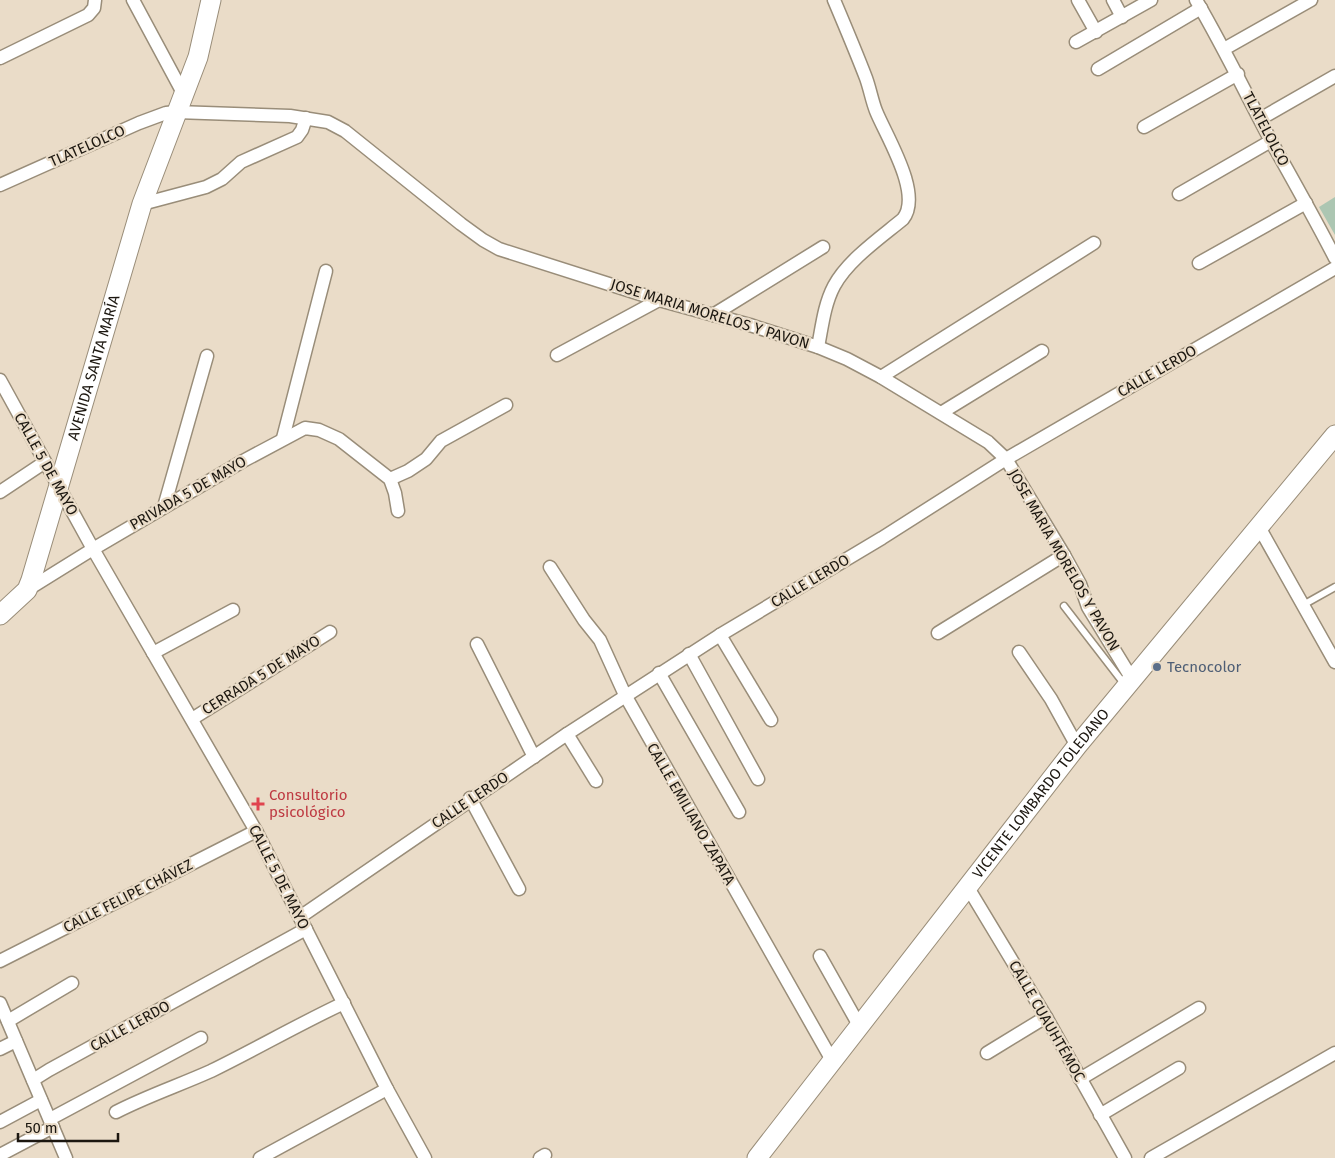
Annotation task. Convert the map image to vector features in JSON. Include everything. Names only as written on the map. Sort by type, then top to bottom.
[{"type":"main road","name":"AVENIDA SANTA MARÍA","points":[[27,590],[142,204],[198,57],[211,0]]},
{"type":"main road","name":"VICENTE LOMBARDO TOLEDANO","points":[[757,1158],[1077,746],[1335,435]]},
{"type":"main road","points":[[0,615],[27,590]]},
{"type":"street","points":[[0,58],[88,15],[94,8],[95,0]]},
{"type":"street","points":[[133,0],[183,94]]},
{"type":"street","points":[[818,347],[833,287],[845,269],[904,219],[909,208],[904,176],[893,147],[876,112],[867,80],[834,0]]},
{"type":"street","points":[[1078,0],[1096,32]]},
{"type":"street","points":[[1113,0],[1122,17]]},
{"type":"street","points":[[1076,42],[1151,0]]},
{"type":"street","points":[[1224,49],[1311,0]]},
{"type":"street","points":[[1098,69],[1199,4]]},
{"type":"street","name":"TLATELOLCO","points":[[1199,4],[1335,258]]},
{"type":"street","points":[[1144,128],[1238,74]]},
{"type":"street","points":[[1260,118],[1335,76]]},
{"type":"street","name":"JOSE MARIA MORELOS Y PAVON","points":[[176,112],[290,116],[328,122],[345,131],[461,224],[499,249],[659,300],[713,314],[818,347],[847,359],[881,377],[988,442],[1006,459],[1080,584],[1088,607],[1129,682]]},
{"type":"street","name":"TLATELOLCO","points":[[0,185],[139,123],[166,113],[176,112]]},
{"type":"street","points":[[142,204],[216,183],[241,162],[297,136],[302,130],[306,118]]},
{"type":"street","points":[[1179,194],[1271,141]]},
{"type":"street","points":[[1199,263],[1306,202]]},
{"type":"street","points":[[881,377],[1094,243]]},
{"type":"street","points":[[713,314],[823,247]]},
{"type":"street","name":"CALLE LERDO","points":[[300,917],[470,798],[689,654],[882,538],[1006,459],[1335,268]]},
{"type":"street","points":[[283,438],[326,271]]},
{"type":"street","points":[[557,355],[659,300]]},
{"type":"street","points":[[941,413],[1042,351]]},
{"type":"street","points":[[164,507],[207,356]]},
{"type":"street","name":"CALLE 5 DE MAYO","points":[[0,380],[93,549],[256,831],[387,1089],[425,1158]]},
{"type":"street","points":[[398,511],[395,492],[390,479],[408,472],[426,460],[441,441],[506,405]]},
{"type":"street","name":"PRIVADA 5 DE MAYO","points":[[93,549],[283,438],[305,428],[319,430],[339,439],[390,479]]},
{"type":"street","points":[[0,492],[45,462]]},
{"type":"street","points":[[1259,527],[1335,662]]},
{"type":"street","points":[[27,590],[93,549]]},
{"type":"street","points":[[938,633],[1064,555]]},
{"type":"street","name":"CALLE EMILIANO ZAPATA","points":[[550,567],[584,620],[600,640],[625,695],[833,1062]]},
{"type":"street","points":[[153,653],[233,610]]},
{"type":"street","name":"CERRADA 5 DE MAYO","points":[[192,719],[330,632]]},
{"type":"street","points":[[720,635],[772,720]]},
{"type":"street","points":[[477,644],[534,757]]},
{"type":"street","points":[[1019,652],[1051,699],[1077,746]]},
{"type":"street","points":[[689,654],[758,779]]},
{"type":"street","points":[[659,673],[739,812]]},
{"type":"street","points":[[567,734],[596,781]]},
{"type":"street","points":[[470,798],[520,889]]},
{"type":"street","name":"CALLE FELIPE CHÁVEZ","points":[[0,961],[256,831]]},
{"type":"street","name":"CALLE CUAUHTÉMOC","points":[[967,886],[1046,1017],[1125,1158]]},
{"type":"street","name":"CALLE LERDO","points":[[32,1080],[306,929]]},
{"type":"street","points":[[820,956],[860,1027]]},
{"type":"street","points":[[66,1158],[3,1011],[72,983]]},
{"type":"street","points":[[116,1112],[138,1101],[174,1088],[344,1003]]},
{"type":"street","points":[[1080,1079],[1198,1008]]},
{"type":"street","points":[[987,1054],[1046,1017]]},
{"type":"street","points":[[0,1155],[51,1123],[201,1038]]},
{"type":"street","points":[[0,1049],[16,1041]]},
{"type":"street","points":[[1150,1158],[1335,1053]]},
{"type":"street","points":[[1100,1115],[1179,1068]]},
{"type":"street","points":[[260,1158],[387,1089]]},
{"type":"street","points":[[0,1122],[41,1100]]},
{"type":"lane","points":[[1303,605],[1335,587]]},
{"type":"lane","points":[[1064,606],[1129,682]]},
{"type":"green space","points":[[1335,197],[1335,235],[1319,207]]},
{"type":"place","name":"Tecnocolor","points":[[1157,667]]},
{"type":"place","name":"Consultorio psicológico","points":[[258,804]]}]
